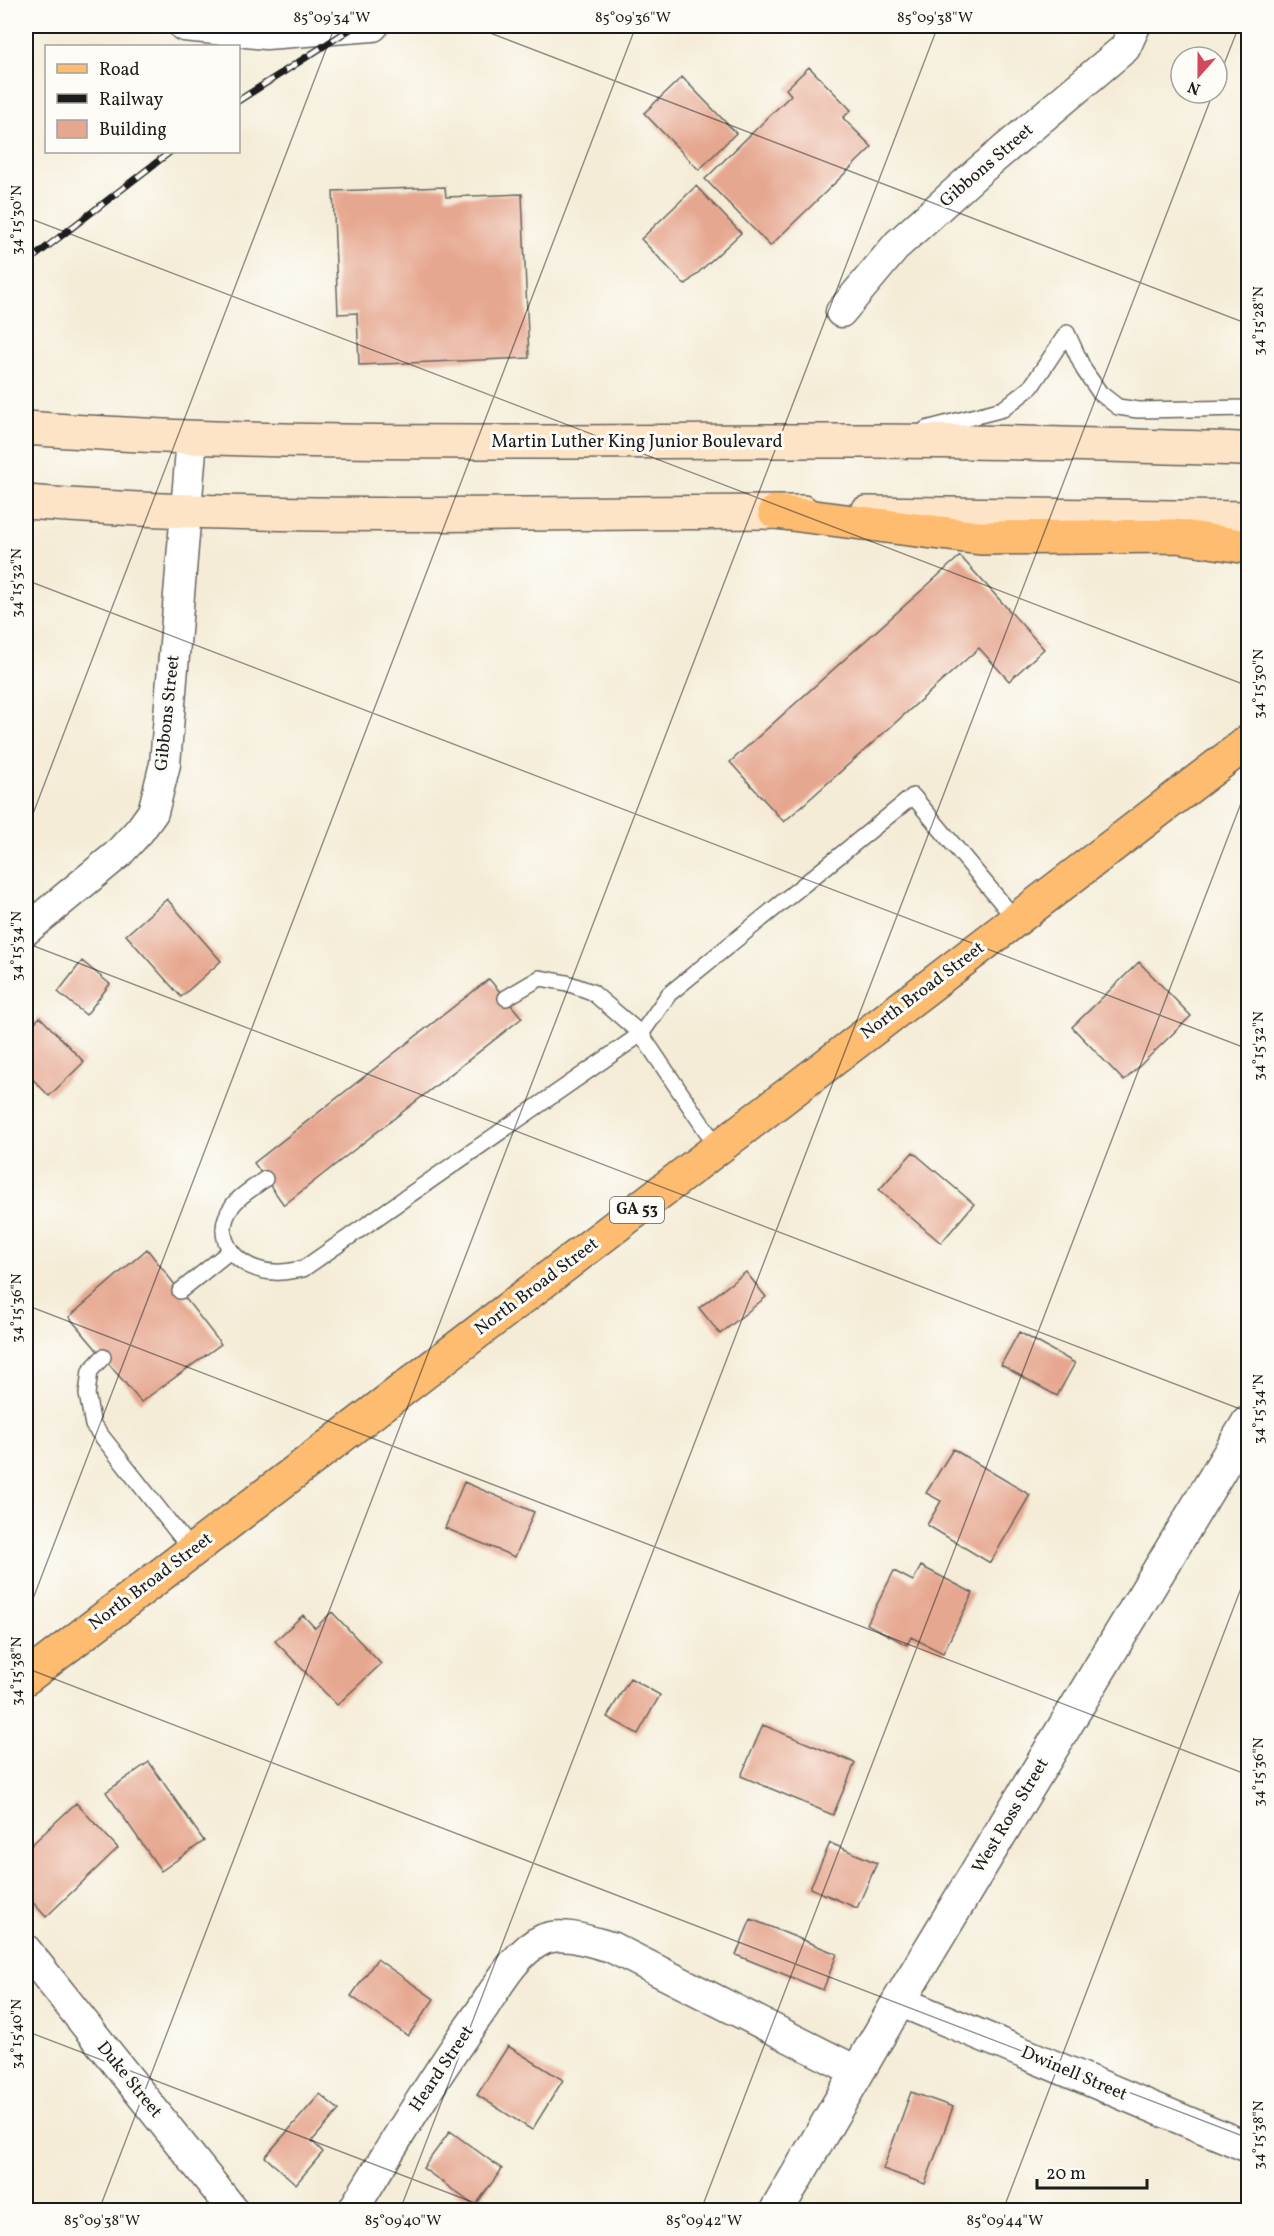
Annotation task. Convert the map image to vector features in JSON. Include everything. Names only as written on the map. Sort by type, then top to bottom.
[{"type":"main road","name":"Martin Luther King Junior Boulevard","points":[[26,428],[150,437],[358,443],[876,441],[1248,449]]},
{"type":"main road","points":[[26,502],[97,508],[385,516],[775,512],[1248,518]]},
{"type":"main road","points":[[775,512],[980,538],[1177,536],[1248,547]]},
{"type":"main road","name":"North Broad Street","points":[[26,1678],[1248,742]]},
{"type":"street","points":[[184,26],[266,34],[373,26]]},
{"type":"street","name":"Gibbons Street","points":[[842,312],[898,244],[979,171],[1125,48],[1135,26]]},
{"type":"street","name":"Gibbons Street","points":[[26,930],[117,855],[153,812],[165,764],[192,438]]},
{"type":"street","name":"West Ross Street","points":[[777,2211],[899,2001],[1248,1423]]},
{"type":"street","name":"Heard Street","points":[[353,2211],[432,2079],[493,1994],[530,1948],[545,1939],[571,1937],[610,1947],[858,2072]]},
{"type":"street","name":"Duke Street","points":[[26,1950],[233,2211]]},
{"type":"street","name":"Dwinell Street","points":[[899,2001],[1248,2148]]},
{"type":"lane","points":[[876,441],[968,420],[1003,409],[1031,387],[1067,333],[1084,370],[1100,393],[1118,407],[1138,410],[1248,408]]},
{"type":"lane","points":[[265,1179],[233,1204],[225,1221],[223,1236],[230,1251],[246,1266],[275,1272],[303,1269],[641,1034],[669,994],[912,796],[1016,920]]},
{"type":"lane","points":[[506,998],[540,978],[567,983],[592,992],[641,1034],[718,1148]]},
{"type":"lane","points":[[180,1291],[230,1251]]},
{"type":"lane","points":[[103,1357],[90,1371],[87,1394],[93,1425],[192,1551]]},
{"type":"building","points":[[809,67],[851,110],[843,118],[872,147],[770,246],[705,179],[791,95],[786,89]]},
{"type":"building","points":[[682,77],[736,133],[699,170],[644,113]]},
{"type":"building","points":[[696,186],[741,233],[685,285],[641,239]]},
{"type":"building","points":[[445,187],[446,197],[522,194],[529,358],[359,365],[357,313],[338,314],[333,191]]},
{"type":"building","points":[[960,556],[1044,649],[1009,681],[979,648],[784,822],[730,762]]},
{"type":"building","points":[[167,899],[221,961],[181,997],[126,935]]},
{"type":"building","points":[[82,961],[110,984],[86,1015],[58,992]]},
{"type":"building","points":[[1139,962],[1191,1016],[1124,1081],[1072,1027]]},
{"type":"building","points":[[489,979],[522,1018],[284,1205],[254,1163]]},
{"type":"building","points":[[40,1017],[84,1062],[49,1096],[26,1072],[26,1031]]},
{"type":"building","points":[[913,1152],[974,1204],[941,1243],[879,1190]]},
{"type":"building","points":[[147,1249],[221,1344],[141,1402],[69,1317]]},
{"type":"building","points":[[746,1272],[766,1297],[720,1334],[699,1308]]},
{"type":"building","points":[[1019,1332],[1075,1363],[1057,1396],[1001,1365]]},
{"type":"building","points":[[953,1449],[1030,1495],[990,1563],[927,1525],[941,1501],[926,1493]]},
{"type":"building","points":[[464,1482],[534,1512],[515,1557],[445,1528]]},
{"type":"building","points":[[921,1566],[973,1593],[943,1653],[911,1637],[907,1645],[867,1624],[894,1571],[913,1581]]},
{"type":"building","points":[[332,1612],[381,1664],[337,1705],[275,1641],[303,1615],[315,1628]]},
{"type":"building","points":[[630,1678],[660,1695],[638,1734],[607,1717]]},
{"type":"building","points":[[763,1725],[855,1763],[833,1815],[741,1776]]},
{"type":"building","points":[[149,1762],[204,1841],[161,1871],[106,1792]]},
{"type":"building","points":[[76,1803],[118,1848],[46,1917],[26,1895],[26,1850]]},
{"type":"building","points":[[830,1843],[877,1863],[857,1908],[810,1888]]},
{"type":"building","points":[[751,1919],[837,1954],[823,1990],[736,1955]]},
{"type":"building","points":[[377,1959],[434,1999],[408,2036],[351,1996]]},
{"type":"building","points":[[508,2046],[563,2080],[532,2130],[477,2095]]},
{"type":"building","points":[[911,2092],[953,2107],[925,2184],[883,2169]]},
{"type":"building","points":[[320,2094],[339,2110],[312,2141],[323,2152],[296,2184],[265,2157]]},
{"type":"building","points":[[450,2131],[502,2169],[475,2206],[423,2168]]},
{"type":"railway","points":[[240,100],[355,26]]},
{"type":"railway","points":[[26,263],[169,153]]}]
